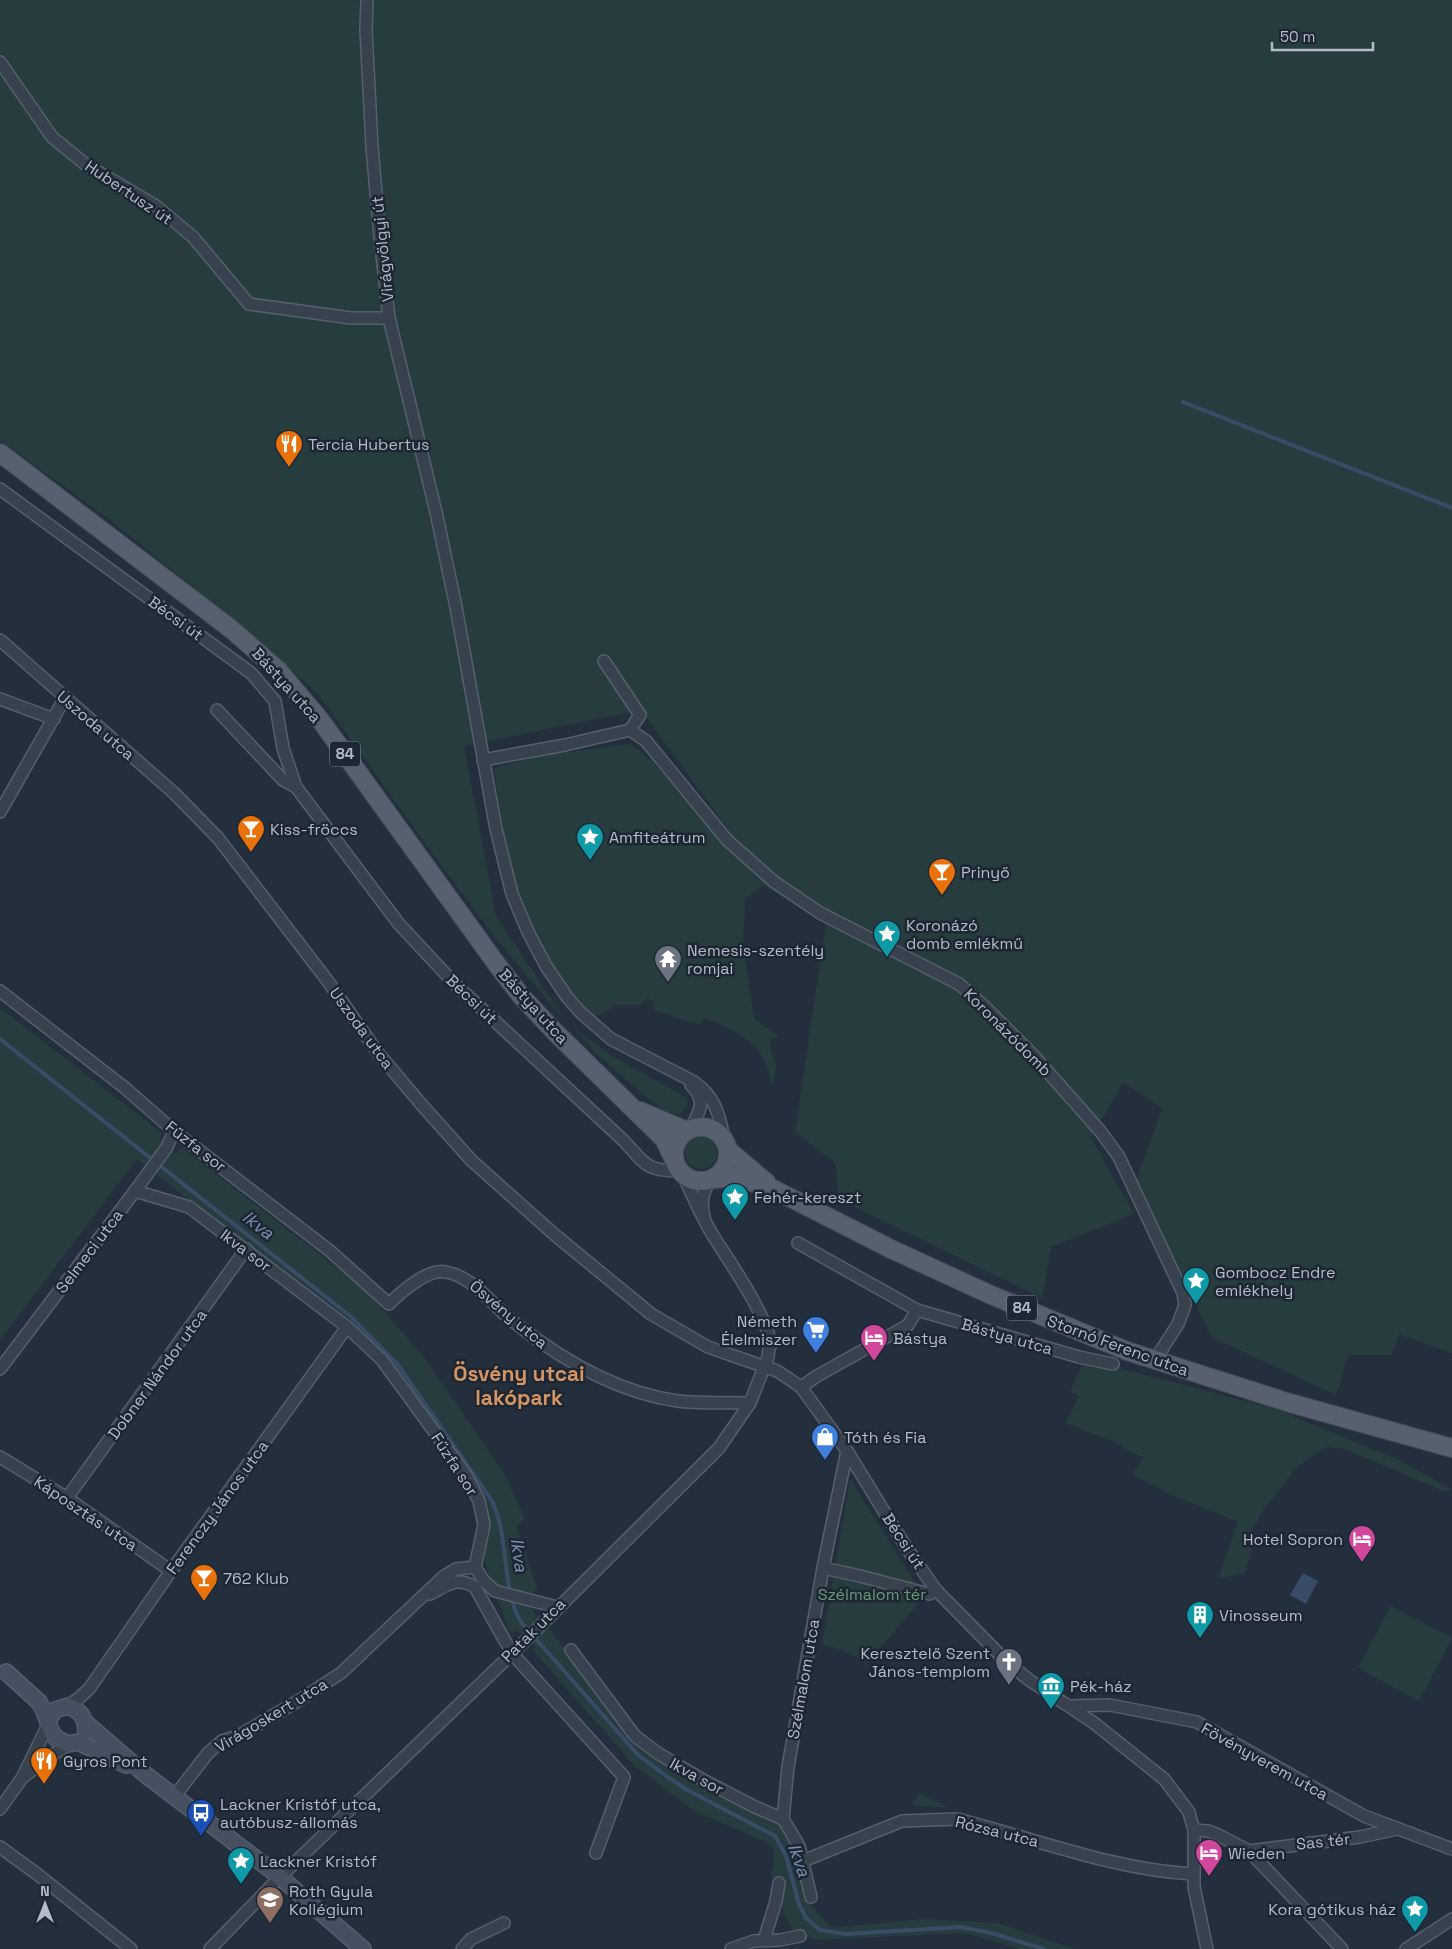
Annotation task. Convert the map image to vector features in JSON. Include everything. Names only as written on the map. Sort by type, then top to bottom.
[{"type":"main road","name":"Bástya utca","points":[[0,454],[231,629],[278,670],[321,722],[522,997],[664,1139],[678,1168]]},
{"type":"main road","name":"Bástya utca","points":[[635,1109],[688,1131]]},
{"type":"main road","name":"84","points":[[688,1131],[700,1127],[710,1129],[719,1134],[726,1146]]},
{"type":"main road","points":[[678,1168],[676,1144],[688,1131]]},
{"type":"main road","name":"Stornó Ferenc utca","points":[[726,1146],[773,1189]]},
{"type":"main road","points":[[713,1179],[724,1169],[727,1160],[726,1146]]},
{"type":"main road","name":"84","points":[[678,1168],[688,1178],[696,1181],[713,1179]]},
{"type":"main road","name":"Stornó Ferenc utca","points":[[713,1179],[735,1177],[773,1189],[983,1292],[1127,1351],[1290,1402],[1452,1448]]},
{"type":"street","name":"Virágvölgyi út","points":[[367,0],[366,30],[372,147],[389,318],[456,607],[496,829],[512,894],[528,932],[546,966],[567,997],[611,1039],[678,1075]]},
{"type":"street","name":"Hubertusz út","points":[[0,62],[52,137],[85,164],[156,206],[193,237],[249,304],[351,318],[389,318]]},
{"type":"street","name":"Bécsi út","points":[[0,489],[251,672],[275,700],[283,748],[296,787],[399,924],[455,984],[624,1141],[648,1167],[656,1170],[678,1168]]},
{"type":"street","name":"Uszoda utca","points":[[0,640],[174,793],[218,838],[327,980],[378,1053],[471,1160],[554,1235],[651,1314],[708,1346],[764,1367]]},
{"type":"street","points":[[483,760],[565,745],[630,730],[640,715],[604,661]]},
{"type":"street","points":[[0,812],[65,698]]},
{"type":"street","points":[[0,699],[54,719]]},
{"type":"street","name":"Bécsi út","points":[[217,710],[283,780],[296,787]]},
{"type":"street","name":"Koronázódomb","points":[[630,730],[646,741],[727,840],[773,881],[820,913],[959,984],[1032,1054],[1086,1115],[1111,1146],[1125,1168],[1183,1293],[1185,1306],[1178,1324],[1154,1360]]},
{"type":"street","name":"Fűzfa sor","points":[[0,991],[330,1251],[389,1304]]},
{"type":"street","points":[[678,1075],[698,1092],[702,1101],[700,1110],[688,1131]]},
{"type":"street","points":[[678,1075],[706,1090],[713,1101],[726,1146]]},
{"type":"street","name":"Selmeci utca","points":[[0,1369],[135,1191],[166,1146],[174,1130]]},
{"type":"street","points":[[678,1168],[696,1204],[753,1302],[770,1339],[773,1361],[778,1371]]},
{"type":"street","points":[[705,1220],[703,1195],[706,1185],[713,1179]]},
{"type":"street","name":"Ikva sor","points":[[135,1191],[189,1208],[347,1327]]},
{"type":"street","name":"Bástya utca","points":[[798,1243],[917,1310],[1079,1357],[1113,1364]]},
{"type":"street","name":"Dobner Nándor utca","points":[[68,1498],[246,1250]]},
{"type":"street","name":"Ösvény utca","points":[[389,1304],[401,1292],[438,1270],[448,1272],[466,1279],[514,1322],[550,1349],[628,1389],[680,1401],[750,1403]]},
{"type":"street","points":[[801,1387],[908,1325],[917,1310]]},
{"type":"street","name":"Fűzfa sor","points":[[347,1327],[382,1360],[466,1475],[479,1501],[484,1525],[475,1567]]},
{"type":"street","name":"Ferenczy János utca","points":[[84,1720],[83,1703],[89,1689],[171,1571],[347,1327]]},
{"type":"street","points":[[764,1367],[768,1357],[770,1339]]},
{"type":"street","name":"Bécsi út","points":[[764,1367],[778,1371],[801,1387],[847,1451],[906,1547],[936,1590],[1007,1662],[1029,1680],[1094,1723],[1164,1779],[1187,1810],[1194,1830]]},
{"type":"street","name":"Patak utca","points":[[210,1949],[280,1877],[526,1640],[718,1448],[750,1403],[764,1367]]},
{"type":"street","name":"Szélmalom utca","points":[[783,1818],[788,1767],[823,1568],[847,1451]]},
{"type":"street","name":"Káposztás utca","points":[[0,1457],[68,1498],[171,1571]]},
{"type":"street","points":[[475,1567],[484,1581],[495,1591],[557,1607]]},
{"type":"street","name":"Virágoskert utca","points":[[174,1797],[208,1753],[222,1741],[238,1736],[341,1673],[442,1578],[456,1569],[475,1567]]},
{"type":"street","points":[[823,1568],[929,1594],[936,1590]]},
{"type":"street","name":"Virágoskert utca","points":[[420,1599],[456,1581],[467,1582],[475,1587],[512,1652]]},
{"type":"street","name":"Ikva sor","points":[[572,1650],[635,1736],[659,1754],[703,1780],[755,1808],[783,1818]]},
{"type":"street","points":[[512,1652],[624,1777],[596,1853]]},
{"type":"street","points":[[3,1670],[39,1702],[56,1738],[73,1743],[146,1774]]},
{"type":"street","points":[[3,1670],[65,1706],[79,1710],[84,1720],[86,1731],[73,1743],[22,1778]]},
{"type":"street","name":"Ferenczy János utca","points":[[65,1706],[79,1698],[89,1689]]},
{"type":"street","points":[[1094,1723],[1090,1711],[1101,1705]]},
{"type":"street","name":"Fövényverem utca","points":[[1069,1706],[1110,1705],[1197,1722],[1364,1816],[1452,1849]]},
{"type":"street","points":[[0,1809],[22,1778],[55,1710],[65,1706]]},
{"type":"street","points":[[84,1720],[174,1797],[280,1877],[363,1949]]},
{"type":"street","points":[[1360,1837],[1370,1829],[1370,1824],[1364,1816]]},
{"type":"street","points":[[783,1818],[799,1846],[811,1897]]},
{"type":"street","name":"Rózsa utca","points":[[803,1861],[902,1822],[957,1818],[1136,1866],[1193,1874]]},
{"type":"street","name":"Sas tér","points":[[1249,1851],[1360,1837],[1397,1829]]},
{"type":"street","points":[[1207,1949],[1196,1901],[1193,1874],[1194,1830],[1208,1831],[1216,1834],[1249,1851],[1342,1949]]},
{"type":"street","points":[[0,1847],[130,1949]]},
{"type":"street","points":[[764,1940],[776,1901],[779,1883]]},
{"type":"street","points":[[1406,1949],[1452,1919]]},
{"type":"street","points":[[462,1949],[472,1939],[504,1923]]},
{"type":"street","points":[[731,1949],[754,1941],[780,1940],[800,1936]]},
{"type":"green space","points":[[0,0],[1452,0],[1452,1353],[1398,1334],[1392,1355],[1348,1355],[1336,1395],[1211,1337],[1137,1178],[1162,1108],[1123,1082],[1091,1138],[1134,1214],[1051,1247],[1042,1298],[838,1199],[836,1163],[795,1132],[826,924],[763,885],[745,899],[743,944],[754,1019],[779,1036],[771,1040],[770,1047],[776,1066],[772,1086],[765,1063],[754,1045],[739,1034],[705,1018],[700,1025],[654,1010],[653,1001],[647,998],[640,1005],[615,1005],[601,1015],[588,1015],[562,981],[539,945],[513,886],[506,854],[494,768],[538,756],[630,744],[652,761],[761,882],[741,847],[641,710],[464,746],[496,916],[569,1026],[490,931],[320,696],[261,642],[110,520],[0,440]]},
{"type":"green space","points":[[0,1008],[162,1133],[160,1141],[176,1154],[182,1148],[366,1290],[426,1360],[505,1475],[525,1519],[516,1526],[537,1587],[528,1600],[534,1613],[552,1632],[632,1740],[672,1769],[776,1821],[795,1848],[801,1879],[811,1906],[833,1928],[922,1919],[998,1923],[1074,1949],[1018,1949],[962,1933],[815,1940],[792,1929],[786,1919],[771,1874],[774,1863],[774,1848],[763,1841],[693,1810],[634,1765],[532,1649],[535,1648],[517,1630],[513,1633],[509,1630],[484,1560],[485,1521],[479,1498],[372,1352],[338,1318],[137,1159],[0,1340]]},
{"type":"green space","points":[[574,1028],[612,1056],[687,1098],[684,1109],[679,1114],[667,1112],[639,1091],[597,1054]]},
{"type":"green space","points":[[701,1137],[713,1141],[717,1153],[713,1165],[701,1169],[689,1165],[685,1153],[689,1141]]},
{"type":"green space","points":[[1084,1359],[1276,1409],[1401,1461],[1451,1489],[1445,1492],[1345,1449],[1325,1447],[1297,1467],[1263,1510],[1253,1529],[1251,1554],[1244,1574],[1218,1578],[1238,1522],[1169,1494],[1132,1474],[1143,1458],[1112,1441],[1066,1423],[1079,1396],[1070,1392]]},
{"type":"green space","name":"Szélmalom tér","points":[[850,1479],[924,1597],[867,1663],[842,1650],[822,1644]]},
{"type":"green space","points":[[1391,1606],[1452,1638],[1419,1701],[1358,1668]]},
{"type":"green space","points":[[920,1793],[948,1808],[911,1805]]},
{"type":"water","points":[[1303,1573],[1318,1581],[1306,1604],[1290,1595]]},
{"type":"waterway","points":[[1183,402],[1452,508]]},
{"type":"waterway","name":"Ikva","points":[[0,1039],[350,1316],[398,1365],[492,1501],[498,1516],[511,1595],[521,1622],[638,1755],[689,1791],[775,1836],[786,1856],[799,1904],[806,1918],[820,1930],[846,1934],[961,1927],[991,1933],[1044,1949]]},
{"type":"place","name":"Tercia Hubertus","points":[[289,468]]},
{"type":"place","name":"Kiss-fröccs","points":[[251,853]]},
{"type":"place","name":"Amfiteátrum","points":[[590,861]]},
{"type":"place","name":"Prinyő","points":[[942,896]]},
{"type":"place","name":"Koronázó domb emlékmű","points":[[887,958]]},
{"type":"place","name":"Nemesis-szentély romjai","points":[[668,983]]},
{"type":"place","name":"Fehér-kereszt","points":[[735,1221]]},
{"type":"place","name":"Gombocz Endre emlékhely","points":[[1196,1305]]},
{"type":"place","name":"Németh Élelmiszer","points":[[816,1354]]},
{"type":"place","name":"Bástya","points":[[874,1362]]},
{"type":"place","name":"Tóth és Fia","points":[[825,1461]]},
{"type":"place","name":"Hotel Sopron","points":[[1362,1563]]},
{"type":"place","name":"762 Klub","points":[[204,1602]]},
{"type":"place","name":"Vinosseum","points":[[1200,1639]]},
{"type":"place","name":"Keresztelő Szent János-templom","points":[[1009,1686]]},
{"type":"place","name":"Pék-ház","points":[[1051,1710]]},
{"type":"place","name":"Gyros Pont","points":[[44,1785]]},
{"type":"place","name":"Lackner Kristóf utca, autóbusz-állomás","points":[[201,1837]]},
{"type":"place","name":"Wieden","points":[[1209,1877]]},
{"type":"place","name":"Lackner Kristóf","points":[[241,1885]]},
{"type":"place","name":"Roth Gyula Kollégium","points":[[270,1924]]},
{"type":"place","name":"Kora gótikus ház","points":[[1415,1933]]},
{"type":"district","name":"Ösvény utcai lakópark","points":[[519,1386]]}]
